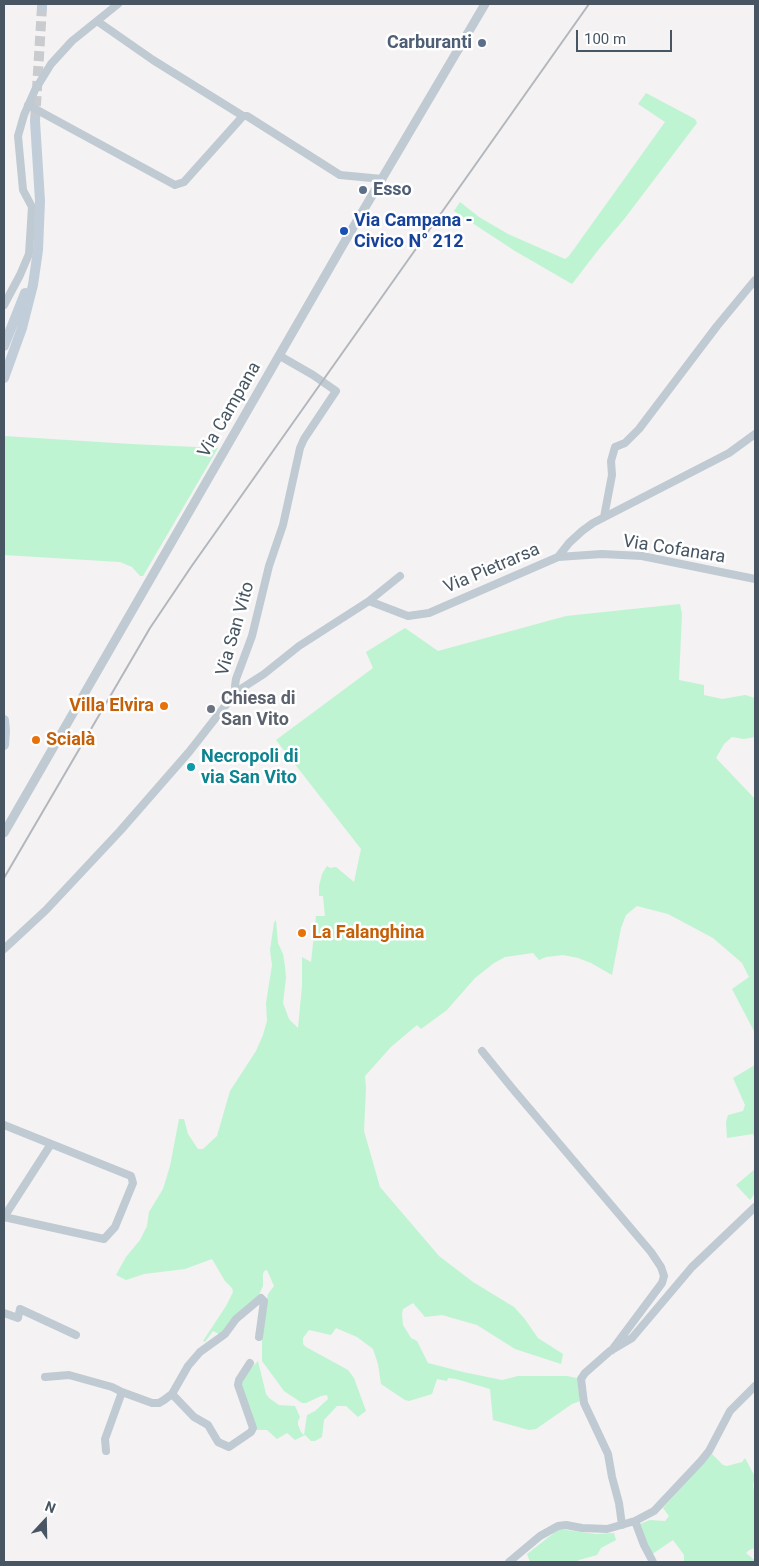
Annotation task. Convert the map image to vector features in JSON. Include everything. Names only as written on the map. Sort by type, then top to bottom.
[{"type":"main road","points":[[4,378],[22,328],[33,286],[40,234],[35,121]]},
{"type":"main road","points":[[4,346],[34,271]]},
{"type":"main road","points":[[4,720],[4,745]]},
{"type":"street","points":[[4,305],[29,254],[32,207],[23,190],[18,136],[28,105],[51,64],[72,41],[118,4]]},
{"type":"street","name":"Via Campana","points":[[4,833],[485,4]]},
{"type":"street","points":[[97,21],[153,60],[340,174],[382,179]]},
{"type":"street","points":[[28,105],[175,185],[184,182],[242,116]]},
{"type":"street","points":[[604,517],[612,475],[611,461],[615,447],[625,443],[639,429],[755,280]]},
{"type":"street","name":"Via San Vito","points":[[4,949],[46,910],[120,831],[189,752],[236,692],[236,680],[252,636],[269,566],[283,524],[300,448],[334,390],[313,375],[280,356]]},
{"type":"street","name":"Via Pietrarsa","points":[[369,601],[408,616],[429,613],[558,557],[582,531],[604,517],[729,453],[755,434]]},
{"type":"street","name":"Via Cofanara","points":[[558,557],[602,554],[642,556],[755,579]]},
{"type":"street","points":[[236,692],[264,674],[299,646],[369,601],[400,576]]},
{"type":"street","points":[[482,1051],[651,1252],[661,1267],[664,1276],[662,1283],[610,1351],[581,1379],[584,1402],[592,1423],[608,1454],[622,1525]]},
{"type":"street","points":[[4,1125],[131,1176],[133,1183],[115,1227],[104,1239],[4,1217],[51,1144]]},
{"type":"street","points":[[610,1351],[632,1338],[692,1267],[755,1207]]},
{"type":"street","points":[[45,1377],[68,1375],[103,1385],[152,1403],[159,1403],[172,1394],[188,1366],[200,1352],[225,1334],[236,1319],[261,1298],[264,1301],[259,1337]]},
{"type":"street","points":[[4,1313],[18,1318],[20,1309],[76,1335]]},
{"type":"street","points":[[172,1394],[194,1417],[208,1425],[218,1442],[229,1447],[254,1428],[238,1385],[250,1362]]},
{"type":"street","points":[[510,1562],[540,1536],[558,1526],[607,1529],[635,1521],[654,1511],[709,1450],[730,1411],[755,1386]]},
{"type":"street","points":[[106,1452],[105,1439],[122,1392]]},
{"type":"street","points":[[635,1521],[653,1562]]},
{"type":"green space","points":[[646,93],[695,119],[697,123],[572,284],[515,251],[454,211],[460,202],[479,217],[508,234],[565,259],[665,122],[638,104]]},
{"type":"green space","points":[[4,436],[218,448],[143,576],[140,576],[132,567],[120,562],[4,555]]},
{"type":"green space","points":[[680,604],[682,614],[679,680],[704,685],[704,695],[722,699],[745,695],[755,698],[755,737],[744,739],[732,737],[724,744],[716,758],[755,799],[755,1033],[732,989],[749,977],[742,963],[713,938],[668,914],[637,906],[626,915],[621,928],[612,975],[591,963],[563,955],[546,957],[539,960],[533,953],[505,957],[475,978],[447,1010],[421,1029],[417,1025],[391,1047],[365,1076],[364,1131],[380,1187],[439,1256],[473,1282],[514,1307],[538,1338],[563,1354],[561,1364],[515,1349],[477,1325],[442,1315],[425,1317],[413,1303],[403,1309],[402,1314],[403,1325],[411,1338],[417,1341],[428,1363],[463,1372],[502,1380],[518,1376],[567,1376],[577,1378],[580,1401],[572,1404],[536,1429],[529,1430],[493,1420],[490,1389],[456,1379],[448,1378],[447,1381],[437,1379],[432,1394],[409,1401],[405,1400],[381,1384],[378,1364],[373,1349],[357,1337],[336,1328],[331,1335],[309,1330],[303,1338],[303,1344],[348,1370],[354,1378],[366,1411],[358,1417],[346,1406],[337,1406],[324,1420],[322,1437],[315,1441],[311,1441],[305,1435],[295,1440],[287,1433],[277,1439],[267,1430],[257,1430],[241,1389],[243,1376],[258,1361],[266,1394],[279,1405],[295,1406],[300,1417],[298,1425],[304,1435],[307,1415],[315,1411],[328,1399],[327,1395],[302,1403],[284,1391],[262,1361],[262,1324],[268,1294],[274,1286],[267,1270],[263,1274],[263,1286],[258,1297],[225,1332],[219,1334],[213,1331],[205,1342],[203,1341],[233,1292],[212,1259],[185,1269],[144,1274],[126,1280],[116,1275],[126,1257],[140,1240],[147,1226],[149,1212],[163,1189],[170,1166],[179,1119],[184,1119],[188,1134],[198,1149],[203,1149],[217,1136],[230,1091],[256,1051],[267,1021],[266,1003],[272,965],[270,950],[274,923],[276,920],[278,943],[283,954],[285,966],[286,978],[283,1003],[289,1019],[298,1028],[302,986],[302,957],[311,962],[316,916],[325,916],[323,896],[319,896],[322,874],[327,866],[330,868],[336,867],[354,882],[361,849],[276,740],[373,668],[366,652],[405,628],[438,651],[566,616]]},
{"type":"green space","points":[[755,1065],[755,1138],[753,1134],[727,1138],[726,1122],[728,1115],[743,1111],[745,1105],[733,1078]]},
{"type":"green space","points":[[755,1169],[755,1193],[750,1200],[736,1185]]},
{"type":"green space","points":[[712,1454],[723,1465],[727,1466],[742,1462],[745,1458],[755,1477],[753,1485],[755,1497],[755,1548],[746,1553],[753,1559],[755,1558],[755,1562],[684,1562],[684,1555],[673,1540],[651,1555],[640,1524],[650,1520],[665,1521],[669,1516],[663,1508]]},
{"type":"green space","points":[[559,1529],[596,1534],[614,1533],[616,1540],[601,1548],[597,1555],[576,1562],[530,1562],[527,1554]]},
{"type":"tunnel","points":[[35,121],[42,7]]},
{"type":"railway","points":[[4,878],[150,628],[191,567],[589,4]]},
{"type":"place","name":"Carburanti","points":[[482,43]]},
{"type":"place","name":"Esso","points":[[363,190]]},
{"type":"place","name":"Via Campana - Civico N° 212","points":[[344,231]]},
{"type":"place","name":"Villa Elvira","points":[[164,706]]},
{"type":"place","name":"Chiesa di San Vito","points":[[211,709]]},
{"type":"place","name":"Scialà","points":[[36,740]]},
{"type":"place","name":"Necropoli di via San Vito","points":[[191,767]]},
{"type":"place","name":"La Falanghina","points":[[302,933]]}]
